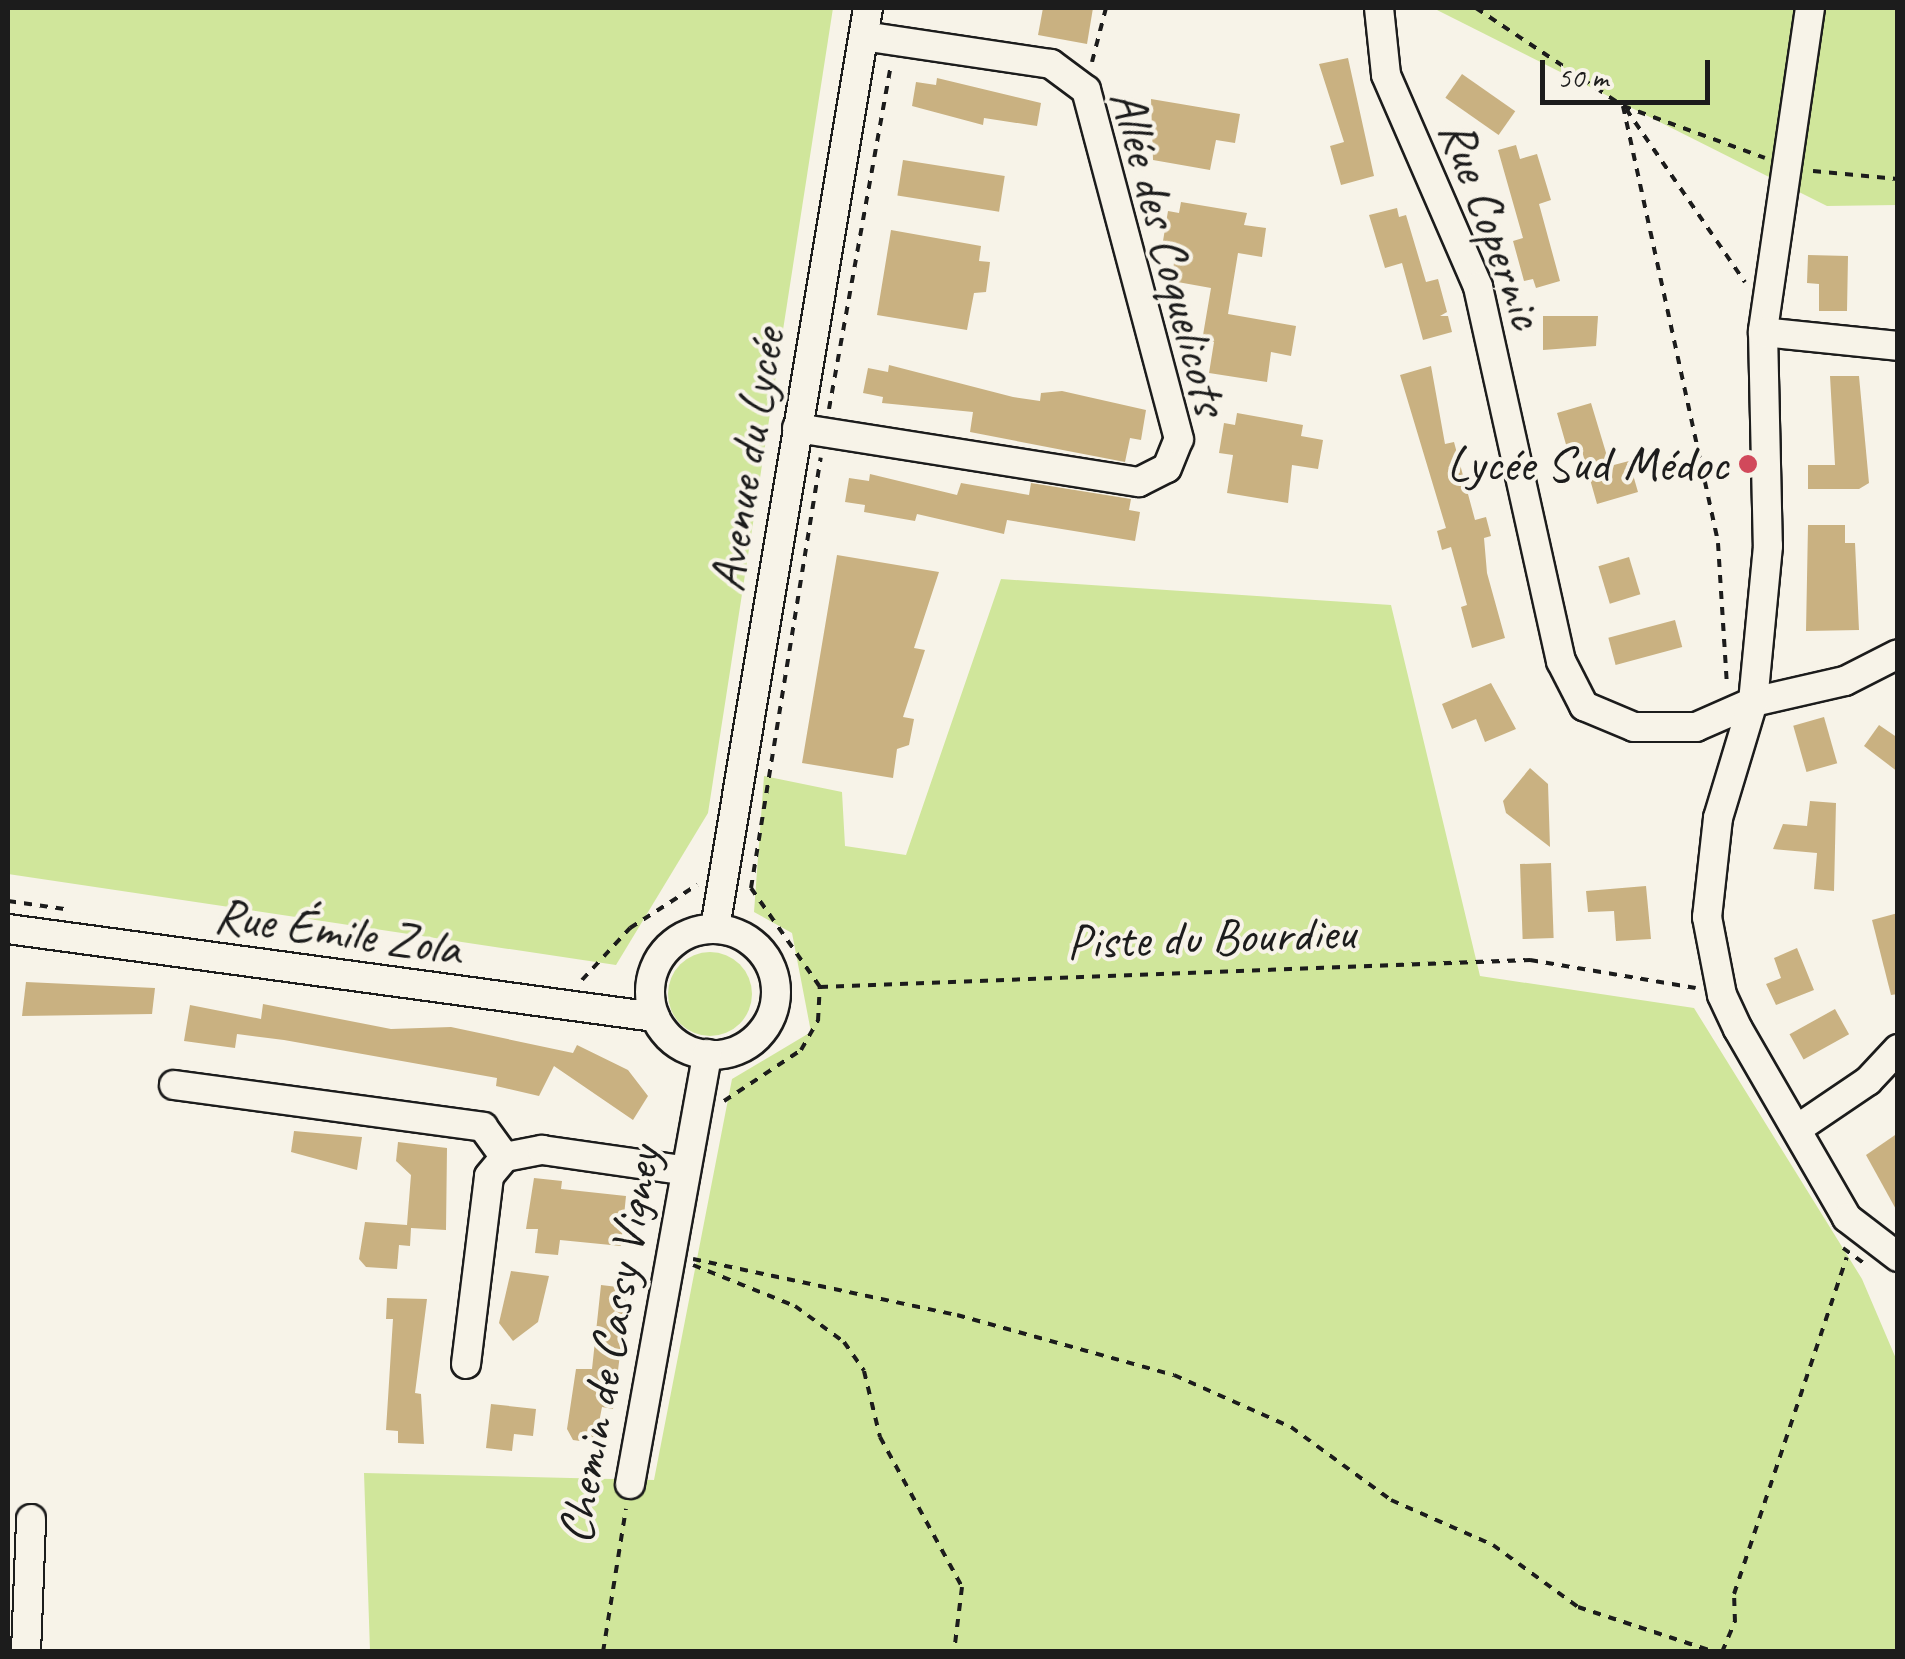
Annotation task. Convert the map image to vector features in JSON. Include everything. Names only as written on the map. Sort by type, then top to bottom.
[{"type":"street","name":"Rue Copernic","points":[[1378,8],[1386,75],[1478,286],[1568,676],[1584,706],[1634,726],[1696,726],[1741,707],[1845,681],[1898,654]]},
{"type":"street","points":[[1810,8],[1791,168],[1763,332],[1768,546],[1718,818],[1707,917],[1722,996],[1800,1127],[1847,1218],[1898,1257]]},
{"type":"street","name":"Allée des Coquelicots","points":[[798,428],[1139,482],[1167,468],[1179,439],[1080,84],[1051,64],[866,22]]},
{"type":"street","name":"Avenue du Lycée","points":[[715,928],[866,22]]},
{"type":"street","points":[[1763,332],[1898,346]]},
{"type":"street","points":[[715,928],[744,937],[766,957],[776,996],[754,1039],[707,1054],[676,1043],[655,1017],[650,996],[660,956],[675,940],[715,928]]},
{"type":"street","name":"Rue Émile Zola","points":[[8,929],[655,1017]]},
{"type":"street","points":[[1800,1127],[1868,1081],[1898,1049]]},
{"type":"street","name":"Chemin de Cassy Vigney","points":[[630,1484],[681,1170],[707,1054]]},
{"type":"street","points":[[174,1085],[483,1127],[505,1157]]},
{"type":"street","points":[[466,1364],[489,1176],[505,1157],[542,1150],[681,1170]]},
{"type":"street","points":[[26,1652],[31,1519]]},
{"type":"path","points":[[1080,84],[1106,8]]},
{"type":"path","points":[[1476,8],[1623,106],[1791,168],[1898,180]]},
{"type":"path","points":[[1623,106],[1718,543],[1741,707]]},
{"type":"path","points":[[1623,106],[1689,191],[1752,295],[1767,301]]},
{"type":"path","points":[[565,980],[581,982],[630,928],[692,886],[722,883],[751,888],[820,987],[818,1021],[801,1050],[718,1106],[696,1109]]},
{"type":"path","points":[[8,901],[66,910]]},
{"type":"path","name":"Piste du Bourdieu","points":[[820,987],[1530,960],[1695,986],[1704,999]]},
{"type":"path","points":[[669,1254],[795,1306],[844,1342],[864,1371],[880,1436],[962,1587],[954,1652]]},
{"type":"path","points":[[669,1254],[957,1315],[1174,1375],[1292,1427],[1391,1500],[1493,1545],[1578,1607],[1719,1652],[1735,1622],[1734,1594],[1847,1257]]},
{"type":"path","name":"Chemin de Cassy Vigney","points":[[602,1652],[630,1484]]},
{"type":"green space","points":[[8,8],[833,8],[708,813],[616,965],[8,874]]},
{"type":"green space","points":[[1433,8],[1897,8],[1897,205],[1827,206]]},
{"type":"green space","points":[[1001,579],[1391,605],[1480,976],[1694,1008],[1862,1279],[1897,1361],[1897,1651],[370,1651],[364,1473],[654,1480],[732,1079],[811,1032],[792,933],[754,912],[764,776],[842,792],[845,846],[906,855]]},
{"type":"green space","points":[[710,952],[726,955],[740,964],[749,978],[749,1010],[740,1024],[726,1033],[710,1036],[694,1033],[680,1024],[671,1010],[668,994],[671,978],[680,964],[694,955]]},
{"type":"building","points":[[1043,8],[1093,8],[1087,44],[1038,35]]},
{"type":"building","points":[[1348,58],[1374,176],[1341,185],[1330,146],[1344,142],[1319,64]]},
{"type":"building","points":[[1462,74],[1515,111],[1499,135],[1445,98]]},
{"type":"building","points":[[937,78],[1041,103],[1037,126],[984,118],[983,125],[912,106],[916,82],[936,85]]},
{"type":"building","points":[[1151,99],[1240,114],[1235,143],[1216,140],[1210,170],[1153,160]]},
{"type":"building","points":[[1516,145],[1520,159],[1537,154],[1551,200],[1539,204],[1560,281],[1536,288],[1533,279],[1524,281],[1513,241],[1523,238],[1498,150]]},
{"type":"building","points":[[903,160],[1005,176],[999,212],[897,196]]},
{"type":"building","points":[[1181,202],[1247,213],[1244,225],[1266,228],[1262,257],[1238,253],[1228,314],[1296,326],[1291,356],[1271,352],[1267,382],[1209,373],[1214,342],[1202,341],[1211,288],[1172,281],[1176,243],[1163,241],[1168,211],[1179,213]]},
{"type":"building","points":[[1397,208],[1399,217],[1406,215],[1426,282],[1438,279],[1447,312],[1440,316],[1448,316],[1452,332],[1423,340],[1402,263],[1385,268],[1369,215]]},
{"type":"building","points":[[891,230],[981,246],[979,261],[990,262],[986,292],[974,293],[967,330],[877,315]]},
{"type":"building","points":[[1808,255],[1848,256],[1847,311],[1819,311],[1819,284],[1807,283]]},
{"type":"building","points":[[1543,316],[1598,316],[1596,346],[1543,350]]},
{"type":"building","points":[[889,365],[1013,397],[1040,401],[1041,393],[1062,391],[1146,410],[1141,440],[1130,438],[1125,462],[970,432],[973,412],[882,403],[883,397],[863,393],[868,368],[888,372]]},
{"type":"building","points":[[1431,366],[1445,444],[1454,442],[1475,520],[1486,517],[1491,536],[1484,538],[1487,573],[1505,638],[1472,648],[1461,607],[1467,605],[1451,547],[1442,550],[1437,531],[1446,528],[1400,375]]},
{"type":"building","points":[[1830,376],[1859,376],[1869,483],[1859,489],[1808,489],[1808,465],[1835,465]]},
{"type":"building","points":[[1591,403],[1610,466],[1629,461],[1638,492],[1597,504],[1580,444],[1567,448],[1557,413]]},
{"type":"building","points":[[1237,413],[1303,425],[1301,436],[1323,440],[1318,469],[1292,465],[1288,503],[1227,493],[1233,455],[1219,453],[1224,423],[1235,425]]},
{"type":"building","points":[[870,474],[957,495],[961,483],[1029,495],[1031,483],[1131,499],[1129,510],[1140,512],[1135,541],[1007,520],[1004,534],[917,514],[915,521],[864,512],[865,505],[845,502],[849,478],[869,481]]},
{"type":"building","points":[[1808,525],[1845,525],[1845,543],[1855,543],[1859,630],[1806,631]]},
{"type":"building","points":[[837,555],[939,572],[914,648],[925,650],[903,717],[914,719],[909,745],[897,749],[893,778],[802,763]]},
{"type":"building","points":[[1629,557],[1640,594],[1610,604],[1598,566]]},
{"type":"building","points":[[1675,620],[1682,647],[1616,665],[1608,638]]},
{"type":"building","points":[[1491,683],[1516,729],[1485,742],[1476,719],[1452,729],[1442,704]]},
{"type":"building","points":[[1824,717],[1837,763],[1806,772],[1793,726]]},
{"type":"building","points":[[1879,725],[1898,738],[1898,772],[1864,746]]},
{"type":"building","points":[[1530,768],[1548,784],[1550,847],[1506,813],[1503,801]]},
{"type":"building","points":[[1810,801],[1836,803],[1834,891],[1814,889],[1817,853],[1773,849],[1783,824],[1807,826]]},
{"type":"building","points":[[1551,863],[1554,938],[1523,939],[1520,864]]},
{"type":"building","points":[[1646,886],[1651,939],[1616,941],[1614,911],[1588,912],[1586,891]]},
{"type":"building","points":[[1898,913],[1898,994],[1891,995],[1872,920]]},
{"type":"building","points":[[1797,948],[1814,990],[1776,1005],[1766,984],[1781,978],[1774,958]]},
{"type":"building","points":[[26,982],[155,988],[152,1014],[22,1016]]},
{"type":"building","points":[[263,1004],[391,1029],[451,1027],[573,1053],[577,1045],[628,1070],[648,1096],[633,1120],[554,1066],[539,1096],[496,1086],[497,1078],[284,1040],[237,1034],[235,1048],[184,1041],[190,1005],[261,1019]]},
{"type":"building","points":[[1835,1009],[1849,1034],[1804,1060],[1790,1034]]},
{"type":"building","points":[[294,1131],[362,1137],[357,1170],[291,1152]]},
{"type":"building","points":[[1898,1133],[1898,1213],[1866,1155]]},
{"type":"building","points":[[398,1142],[447,1148],[446,1230],[411,1228],[410,1246],[399,1245],[397,1269],[366,1267],[359,1259],[365,1222],[407,1225],[411,1175],[396,1161]]},
{"type":"building","points":[[534,1178],[562,1181],[561,1189],[626,1196],[621,1246],[560,1240],[558,1255],[535,1253],[538,1229],[526,1229]]},
{"type":"building","points":[[511,1271],[549,1276],[538,1322],[513,1341],[499,1323]]},
{"type":"building","points":[[601,1285],[626,1288],[626,1308],[613,1409],[602,1407],[595,1443],[573,1440],[567,1429],[576,1369],[592,1369]]},
{"type":"building","points":[[387,1298],[427,1299],[415,1393],[421,1394],[424,1444],[398,1443],[398,1431],[386,1430],[393,1319],[386,1319]]},
{"type":"building","points":[[491,1404],[536,1409],[533,1436],[514,1434],[512,1451],[486,1448]]},
{"type":"place","name":"Lycée Sud Médoc","points":[[1748,464]]}]
